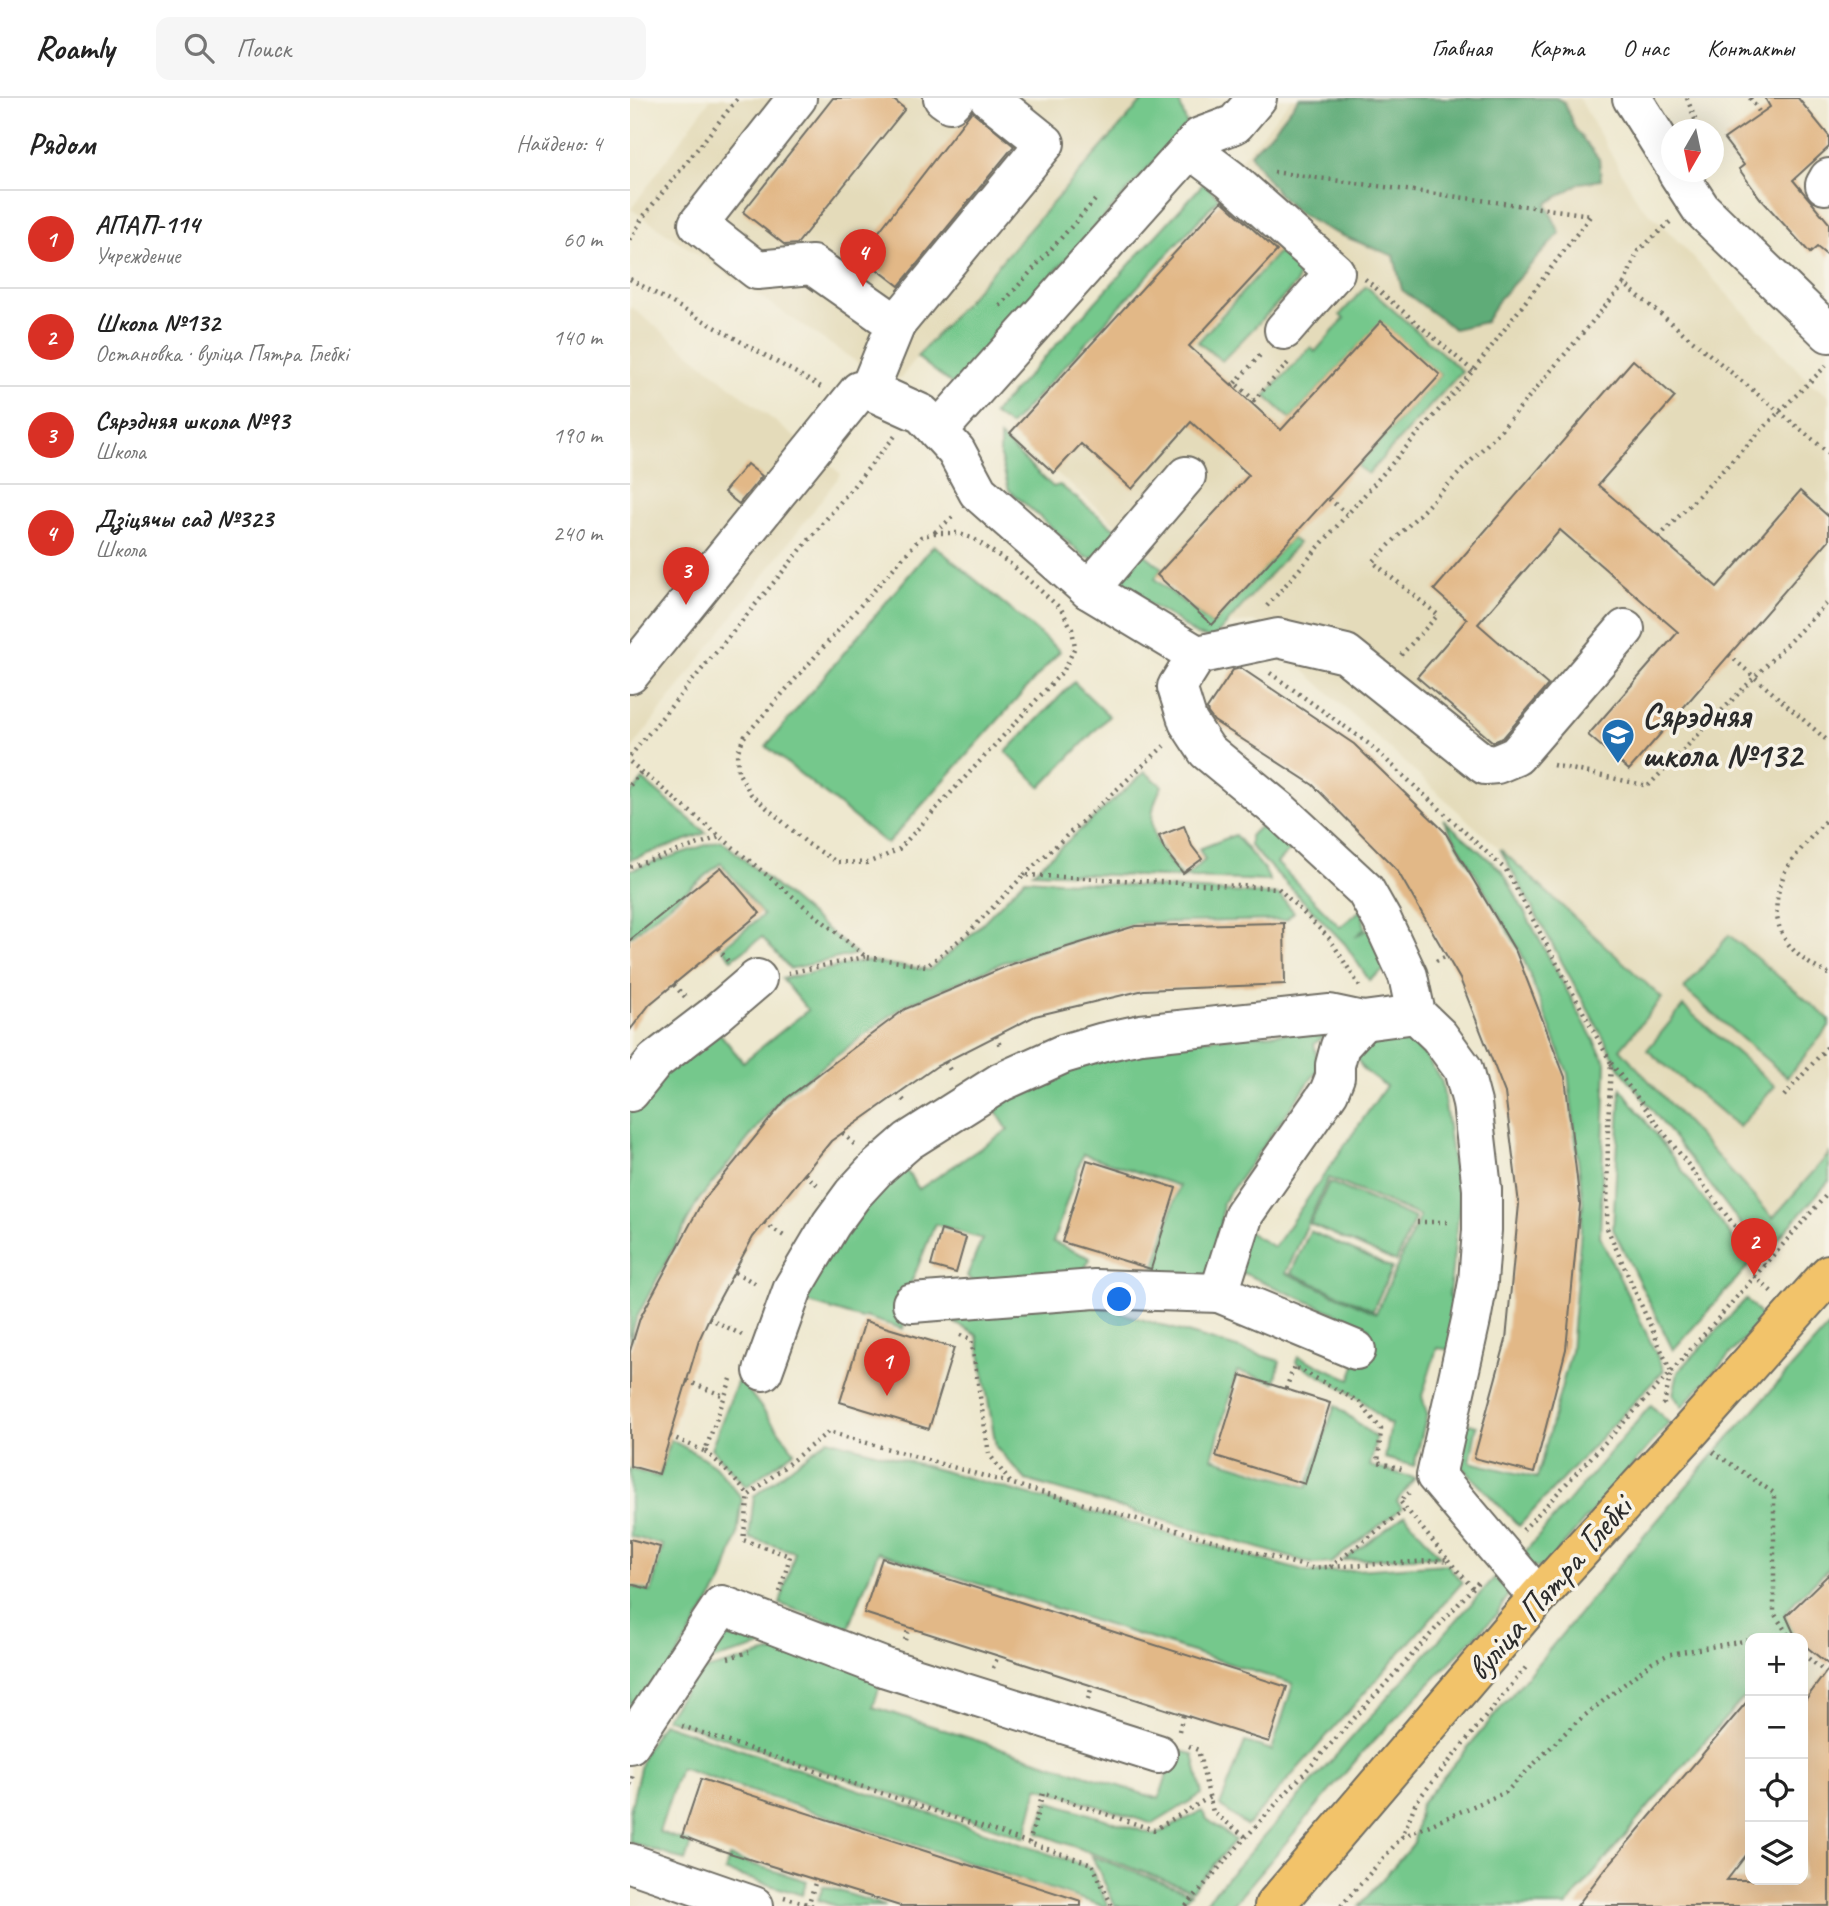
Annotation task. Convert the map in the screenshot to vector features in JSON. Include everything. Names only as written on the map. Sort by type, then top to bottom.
[{"type":"main road","name":"вуліца Пятра Глебкі","points":[[1274,1906],[1538,1597],[1690,1432],[1829,1274]]},
{"type":"lane","points":[[797,98],[698,224],[757,270],[813,264],[897,324]]},
{"type":"lane","points":[[943,98],[950,103],[955,98]]},
{"type":"lane","points":[[630,674],[861,394],[897,324],[1045,143],[989,98]]},
{"type":"lane","points":[[939,431],[1200,137],[1235,124],[1257,98]]},
{"type":"lane","points":[[1632,98],[1661,146]]},
{"type":"lane","points":[[1190,149],[1230,179],[1335,272],[1284,330]]},
{"type":"lane","points":[[1683,182],[1701,209],[1829,332]]},
{"type":"lane","points":[[861,394],[922,414],[956,451],[978,492],[1089,590],[1214,651]]},
{"type":"lane","points":[[1089,590],[1185,477]]},
{"type":"lane","points":[[1538,1597],[1436,1476],[1465,1354],[1478,1282],[1482,1230],[1482,1189],[1472,1103],[1462,1069],[1439,1036],[1416,1014],[1408,976],[1365,890],[1281,812],[1207,751],[1188,722],[1177,687],[1214,651],[1278,638],[1346,654],[1485,765],[1497,764],[1516,756],[1625,628]]},
{"type":"lane","points":[[630,1091],[655,1061],[715,1015],[745,973]]},
{"type":"lane","points":[[748,1372],[793,1288],[831,1224],[853,1194],[908,1141],[1001,1082],[1063,1054],[1141,1034],[1330,1014],[1363,1006],[1416,1014]]},
{"type":"lane","points":[[1219,1293],[1244,1214],[1329,1092],[1335,1077],[1340,1046],[1363,1006]]},
{"type":"lane","points":[[912,1303],[1096,1289],[1219,1293],[1356,1350]]},
{"type":"lane","points":[[633,1754],[722,1605],[886,1668],[1158,1754]]},
{"type":"lane","points":[[630,1863],[754,1906]]},
{"type":"path","points":[[630,240],[643,217],[738,98]]},
{"type":"path","points":[[1687,98],[1695,119]]},
{"type":"path","points":[[1750,98],[1760,113]]},
{"type":"path","points":[[1261,171],[1591,215],[1473,371],[1348,515],[1214,651],[1369,744],[1506,870],[1611,1063],[1765,1266]]},
{"type":"path","points":[[1378,679],[1438,615],[1373,562],[1501,430],[1624,284],[1638,251],[1667,224]]},
{"type":"path","points":[[630,279],[837,397],[861,394],[897,433],[630,756]]},
{"type":"path","points":[[1624,284],[1829,453]]},
{"type":"path","points":[[1659,537],[1829,362]]},
{"type":"path","points":[[1235,383],[1251,364]]},
{"type":"path","points":[[1328,499],[1348,515]]},
{"type":"path","points":[[934,533],[957,533],[974,539],[1012,565],[1061,609],[1072,629],[1074,646],[1064,670],[899,849],[883,858],[867,863],[837,862],[808,844],[751,794],[738,772],[737,753],[744,737],[921,537],[934,533]]},
{"type":"path","points":[[1516,756],[1648,786],[1829,601]]},
{"type":"path","points":[[1729,655],[1829,742]]},
{"type":"path","points":[[630,762],[866,957],[927,966],[968,933],[1024,875],[1188,722]]},
{"type":"path","points":[[630,785],[641,772]]},
{"type":"path","points":[[1829,816],[1786,869],[1776,897],[1781,934],[1794,952],[1813,967],[1829,974]]},
{"type":"path","points":[[630,867],[721,836]]},
{"type":"path","points":[[1024,875],[1278,888],[1330,939],[1363,1006]]},
{"type":"path","points":[[718,948],[745,973]]},
{"type":"path","points":[[674,985],[690,1002]]},
{"type":"path","points":[[1784,1096],[1829,1045]]},
{"type":"path","points":[[1611,1063],[1607,1228],[1671,1372]]},
{"type":"path","points":[[1417,1222],[1452,1222]]},
{"type":"path","points":[[764,1223],[786,1238]]},
{"type":"path","points":[[735,1272],[768,1291]]},
{"type":"path","points":[[709,1318],[746,1337]]},
{"type":"path","points":[[959,1334],[971,1339],[989,1454],[1012,1483]]},
{"type":"path","points":[[1286,1389],[1294,1366],[1359,1402],[1381,1429],[1377,1462],[1413,1473]]},
{"type":"path","points":[[705,1451],[724,1396],[748,1372]]},
{"type":"path","points":[[687,1381],[724,1396]]},
{"type":"path","points":[[779,1595],[790,1556],[743,1539],[748,1495],[828,1432],[1311,1568],[1448,1560]]},
{"type":"path","points":[[670,1436],[705,1451],[748,1495]]},
{"type":"path","points":[[1714,1454],[1774,1493],[1774,1613],[1787,1633]]},
{"type":"path","points":[[1417,1485],[1400,1501],[1473,1588]]},
{"type":"path","points":[[1329,1568],[1407,1508]]},
{"type":"path","points":[[1340,1906],[1402,1837],[1506,1792],[1573,1725],[1652,1662],[1670,1654],[1745,1641]]},
{"type":"path","points":[[721,1660],[756,1651]]},
{"type":"path","points":[[1808,1658],[1829,1675]]},
{"type":"path","points":[[674,1723],[1092,1864],[1112,1906]]},
{"type":"path","points":[[630,1785],[633,1754]]},
{"type":"path","points":[[1029,1843],[1043,1793],[1154,1830],[1210,1797]]},
{"type":"path","points":[[1213,1812],[1246,1837]]},
{"type":"path","points":[[808,1906],[816,1880]]},
{"type":"shaded area","points":[[711,98],[1145,98],[900,379],[876,375],[631,209]]},
{"type":"shaded area","name":"Сярэдняя школа №132","points":[[1292,98],[1579,98],[1639,203],[1809,382],[1829,396],[1829,1154],[1773,1218],[1620,1049],[1662,998],[1285,653],[1274,627],[1253,622],[1212,625],[1157,575],[1164,566],[1056,472],[1054,474],[1010,433],[1222,201],[1234,167]]},
{"type":"shaded area","points":[[630,306],[841,474],[630,751]]},
{"type":"green space","points":[[1145,98],[1178,98],[1187,125],[953,385],[917,357]]},
{"type":"green space","points":[[1299,98],[1556,98],[1564,102],[1575,129],[1599,159],[1601,180],[1580,183],[1546,204],[1560,233],[1500,298],[1485,322],[1454,329],[1402,290],[1394,256],[1333,232],[1299,213],[1279,194],[1250,154],[1273,131]]},
{"type":"green space","points":[[1204,183],[1219,198],[1010,426],[993,414]]},
{"type":"green space","points":[[1282,248],[1299,271],[1296,284],[1222,361],[1198,342]]},
{"type":"green space","points":[[1366,286],[1462,371],[1368,474],[1357,466],[1440,375],[1381,322],[1291,419],[1265,396],[1311,347],[1315,352],[1344,319],[1340,315]]},
{"type":"green space","points":[[1000,437],[1053,487],[1060,485],[1124,536],[1095,559],[1085,557],[1009,490],[1000,456]]},
{"type":"green space","points":[[1291,538],[1298,543],[1213,639],[1196,635],[1175,619],[1119,587],[1117,577],[1136,547],[1162,568],[1155,579],[1212,625]]},
{"type":"green space","points":[[934,545],[1060,651],[887,844],[766,746]]},
{"type":"green space","points":[[1074,682],[1109,716],[1041,787],[1006,752]]},
{"type":"green space","points":[[1145,772],[1162,786],[1152,813],[1154,835],[1182,878],[1033,872]]},
{"type":"green space","points":[[643,780],[706,833],[630,860],[630,795]]},
{"type":"green space","points":[[1443,819],[1503,872],[1606,1063],[1600,1237],[1664,1370],[1519,1526],[1456,1461],[1465,1423],[1477,1426],[1470,1462],[1537,1478],[1571,1351],[1583,1203],[1568,1074],[1521,953]]},
{"type":"green space","points":[[1267,826],[1279,829],[1296,844],[1277,863],[1340,927],[1362,909],[1365,928],[1355,937],[1368,929],[1392,965],[1369,980],[1345,944],[1250,846],[1250,836],[1258,828]]},
{"type":"green space","points":[[1235,835],[1264,869],[1270,881],[1184,878],[1205,860],[1199,849]]},
{"type":"green space","points":[[721,840],[856,954],[790,969],[762,937],[732,959],[722,948],[763,915],[721,863],[630,937],[630,870]]},
{"type":"green space","points":[[1500,849],[1662,998],[1620,1049],[1773,1218],[1829,1154],[1829,1181],[1766,1250],[1757,1245],[1621,1070]]},
{"type":"green space","points":[[1025,879],[1279,895],[1294,912],[1286,920],[1136,923],[1004,962],[903,1006],[782,1097],[698,1201],[636,1319],[630,1341],[630,1105],[713,1025],[743,1062],[808,1010],[782,979],[865,961],[929,970],[970,936]]},
{"type":"green space","points":[[1729,935],[1829,1019],[1829,1027],[1787,1077],[1684,989]]},
{"type":"green space","points":[[1683,1006],[1775,1086],[1739,1127],[1647,1050]]},
{"type":"green space","points":[[1332,1030],[1314,1044],[1319,1068],[1223,1202],[1218,1257],[1203,1284],[1153,1273],[1179,1186],[1083,1154],[1053,1242],[1090,1258],[1077,1285],[976,1286],[967,1276],[982,1239],[935,1224],[909,1288],[903,1329],[796,1299],[899,1160],[919,1189],[1008,1130],[989,1100],[1107,1046]]},
{"type":"green space","points":[[1373,1033],[1409,1041],[1425,1055],[1442,1082],[1460,1201],[1449,1295],[1458,1318],[1452,1350],[1437,1348],[1422,1396],[1427,1414],[1414,1466],[1385,1458],[1391,1424],[1360,1399],[1296,1362],[1298,1356],[1350,1379],[1369,1328],[1236,1270],[1246,1231],[1274,1247],[1386,1086],[1364,1070],[1355,1056]],"holes":[[[1328,1178],[1420,1216],[1376,1313],[1286,1273]]]},
{"type":"green space","points":[[1621,1088],[1751,1263],[1673,1350],[1613,1229]]},
{"type":"green space","points":[[1329,1182],[1415,1218],[1396,1262],[1310,1224]]},
{"type":"green space","points":[[1310,1231],[1392,1268],[1373,1310],[1291,1273]]},
{"type":"green space","points":[[1746,1299],[1763,1318],[1682,1407],[1673,1394],[1678,1372]]},
{"type":"green space","points":[[1084,1302],[1280,1361],[1275,1382],[1237,1371],[1212,1458],[1307,1487],[1335,1405],[1376,1438],[1370,1466],[1415,1478],[1397,1501],[1402,1508],[1331,1563],[1313,1564],[1026,1480],[996,1447],[977,1335],[933,1311]]},
{"type":"green space","points":[[1829,1326],[1829,1568],[1785,1614],[1794,1633],[1745,1633],[1745,1697],[1678,1771],[1567,1906],[1359,1906],[1414,1843],[1420,1805],[1708,1461]]},
{"type":"green space","points":[[739,1378],[794,1451],[746,1487],[711,1448]]},
{"type":"green space","points":[[1651,1405],[1669,1423],[1545,1566],[1537,1568],[1518,1560]]},
{"type":"green space","points":[[828,1439],[1310,1573],[1447,1564],[1462,1583],[1247,1826],[1220,1806],[1245,1742],[1272,1750],[1293,1684],[878,1552],[849,1628],[780,1604],[795,1552],[749,1538],[754,1496]]},
{"type":"green space","points":[[671,1440],[715,1466],[742,1498],[737,1537],[722,1582],[632,1729],[630,1586],[651,1592],[663,1545],[630,1536],[630,1469],[659,1477]]},
{"type":"green space","points":[[1405,1515],[1440,1556],[1344,1560]]},
{"type":"green space","points":[[1494,1578],[1507,1588],[1508,1596],[1496,1615],[1363,1752],[1232,1906],[1202,1906]]},
{"type":"green space","points":[[749,1634],[781,1641],[705,1662],[722,1640]]},
{"type":"green space","points":[[792,1647],[882,1679],[873,1707],[1159,1799],[1175,1750],[1193,1754],[1202,1794],[1153,1824],[1038,1787],[1025,1838],[665,1718],[698,1672]]},
{"type":"green space","points":[[662,1723],[1091,1868],[1108,1906],[680,1768],[659,1832],[691,1843],[685,1861],[630,1842],[630,1812],[643,1755]]},
{"type":"green space","points":[[1048,1801],[1155,1835],[1202,1811],[1207,1819],[1235,1840],[1192,1890],[1037,1833]]},
{"type":"green space","points":[[1092,1856],[1191,1893],[1179,1906],[1115,1906]]},
{"type":"green space","points":[[729,1857],[807,1881],[802,1895],[725,1871]]},
{"type":"green space","points":[[823,1886],[886,1906],[836,1906],[818,1900]]},
{"type":"building","points":[[833,98],[891,98],[905,109],[797,244],[785,245],[743,212]]},
{"type":"building","points":[[1765,98],[1798,98],[1829,136],[1829,147],[1793,180],[1829,223],[1829,257],[1817,247],[1810,253],[1760,198],[1739,169],[1744,165],[1724,139],[1770,107]]},
{"type":"building","points":[[972,111],[1014,146],[899,286],[860,256]]},
{"type":"building","points":[[1222,201],[1277,251],[1189,346],[1281,430],[1381,321],[1440,375],[1212,625],[1157,575],[1249,475],[1191,422],[1132,489],[1081,444],[1054,473],[1010,433]]},
{"type":"building","points":[[1633,360],[1675,397],[1598,485],[1717,587],[1800,491],[1829,517],[1829,540],[1629,770],[1588,735],[1678,632],[1560,530],[1478,624],[1548,685],[1503,738],[1493,742],[1417,677],[1467,619],[1434,590]]},
{"type":"building","points":[[747,464],[762,476],[739,504],[724,492]]},
{"type":"building","points":[[1241,668],[1354,744],[1445,832],[1516,952],[1565,1077],[1580,1204],[1566,1349],[1534,1473],[1474,1458],[1506,1340],[1519,1204],[1505,1093],[1460,979],[1397,870],[1313,785],[1214,721],[1208,713],[1207,709],[1233,670]]},
{"type":"building","points":[[1184,826],[1192,846],[1202,859],[1183,873],[1164,849],[1159,836]]},
{"type":"building","points":[[721,867],[760,913],[650,1004],[630,1030],[630,940]]},
{"type":"building","points":[[1284,923],[1285,984],[1144,990],[1035,1016],[937,1066],[831,1141],[753,1237],[709,1318],[699,1340],[659,1474],[630,1466],[630,1351],[640,1318],[702,1202],[787,1098],[905,1009],[1012,964],[1135,926]]},
{"type":"building","points":[[1087,1160],[1176,1188],[1151,1269],[1062,1242]]},
{"type":"building","points":[[941,1230],[966,1238],[956,1273],[931,1266]]},
{"type":"building","points":[[865,1321],[954,1348],[929,1429],[840,1402]]},
{"type":"building","points":[[1241,1375],[1330,1403],[1305,1484],[1216,1456]]},
{"type":"building","points":[[630,1539],[660,1547],[649,1589],[630,1584]]},
{"type":"building","points":[[882,1558],[1287,1687],[1269,1742],[864,1613]]},
{"type":"building","points":[[1829,1574],[1829,1665],[1808,1648],[1808,1633],[1794,1633],[1786,1616]]},
{"type":"building","points":[[1829,1668],[1829,1906],[1577,1906],[1745,1704],[1745,1857],[1727,1880],[1745,1880],[1745,1885],[1808,1885],[1808,1696]]},
{"type":"building","points":[[701,1779],[1081,1901],[1081,1906],[900,1906],[720,1850],[682,1836]]},
{"type":"place","name":"Дзіцячы сад №323","points":[[863,287]]},
{"type":"place","name":"Сярэдняя школа №93","points":[[686,605]]},
{"type":"place","name":"Сярэдняя школа №132","points":[[1618,765]]},
{"type":"place","name":"Школа №132","points":[[1754,1276]]},
{"type":"place","name":"АПАП-114","points":[[887,1396]]}]
